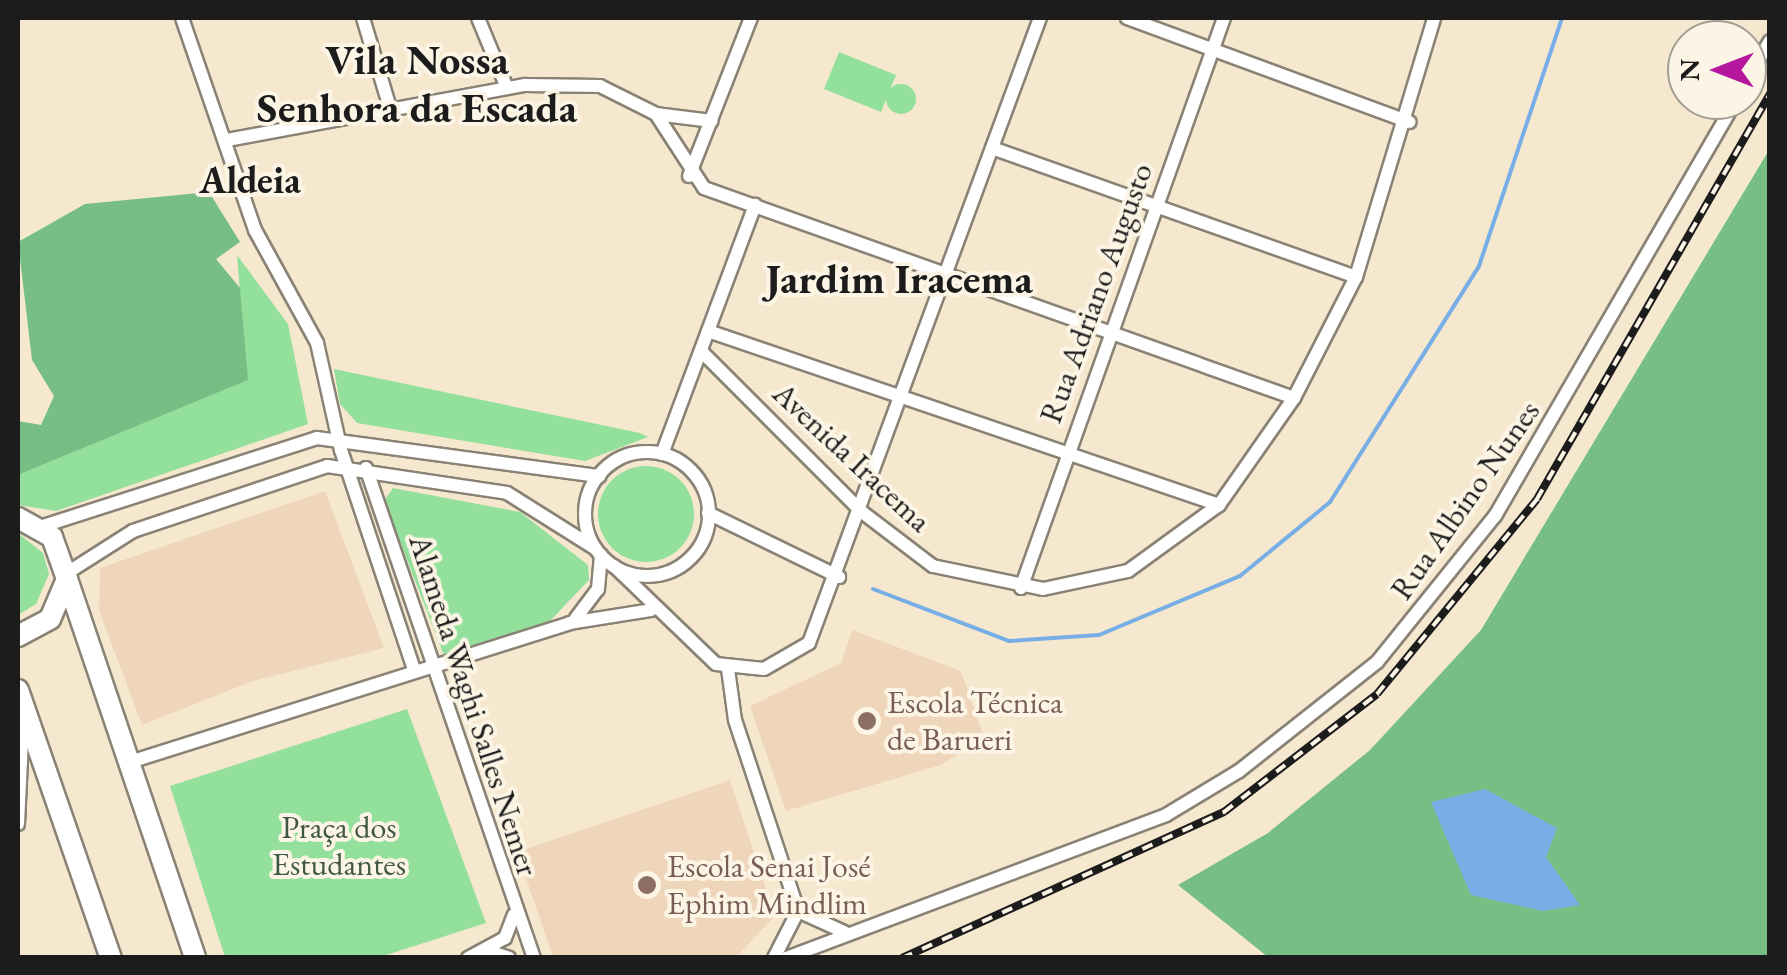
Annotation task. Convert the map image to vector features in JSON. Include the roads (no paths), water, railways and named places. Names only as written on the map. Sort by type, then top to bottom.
[{"type":"main road","points":[[18,518],[40,527],[67,576],[195,958]]},
{"type":"main road","points":[[18,636],[50,619],[67,576]]},
{"type":"main road","points":[[20,697],[111,958]]},
{"type":"street","name":"Alameda Waghi Salles Nemer","points":[[182,18],[275,267],[317,343],[336,436],[415,672]]},
{"type":"street","points":[[363,18],[390,108]]},
{"type":"street","points":[[478,18],[507,88]]},
{"type":"street","points":[[690,176],[751,18]]},
{"type":"street","points":[[728,669],[764,669],[795,656],[822,626],[1040,18]]},
{"type":"street","points":[[1127,18],[1409,122]]},
{"type":"street","name":"Rua Adriano Augusto","points":[[1021,588],[1109,330],[1224,18]]},
{"type":"street","name":"Avenida Iracema","points":[[701,350],[862,512],[933,566],[1021,588],[1128,571],[1220,506],[1294,398],[1356,276],[1409,122],[1434,18]]},
{"type":"street","points":[[227,140],[507,88],[590,84],[656,114],[712,120]]},
{"type":"street","points":[[656,114],[690,176],[755,205],[1294,398]]},
{"type":"street","name":"Rua Albino Nunes","points":[[786,958],[846,932],[1166,815],[1238,771],[1378,662],[1495,516],[1724,120]]},
{"type":"street","points":[[992,148],[1356,276]]},
{"type":"street","points":[[662,454],[755,205]]},
{"type":"street","points":[[708,331],[1066,457],[1220,506]]},
{"type":"street","points":[[40,527],[274,448],[336,436],[598,476]]},
{"type":"street","points":[[570,623],[594,598],[598,552],[586,510],[598,476],[627,455],[662,454],[696,476],[708,513],[700,544],[678,567],[647,576],[614,566]]},
{"type":"street","points":[[67,576],[133,530],[346,466],[518,496],[598,552],[651,610],[728,669],[798,911],[774,958]]},
{"type":"street","name":"Alameda Waghi Salles Nemer","points":[[366,468],[513,908],[534,958]]},
{"type":"street","points":[[708,513],[839,576]]},
{"type":"street","points":[[130,762],[570,623],[651,610]]},
{"type":"street","points":[[18,824],[20,697]]},
{"type":"street","points":[[468,958],[488,951],[509,933],[513,908]]},
{"type":"street","points":[[798,911],[846,932]]},
{"type":"street","points":[[488,951],[509,958]]},
{"type":"water","points":[[1485,789],[1557,828],[1546,857],[1580,905],[1543,911],[1471,895],[1431,802]]},
{"type":"waterway","points":[[873,589],[1009,641],[1099,635],[1240,576],[1330,502],[1479,266],[1562,18]]},
{"type":"railway","points":[[902,958],[1224,812],[1377,694],[1537,499],[1770,93]]},
{"type":"place","name":"Escola Técnica de Barueri","points":[[867,721]]},
{"type":"place","name":"Escola Senai José Ephim Mindlim","points":[[647,885]]},
{"type":"district","name":"Vila Nossa Senhora da Escada","points":[[417,84]]},
{"type":"district","name":"Aldeia","points":[[250,180]]},
{"type":"district","name":"Jardim Iracema","points":[[899,279]]},
{"type":"park label","name":"Praça dos Estudantes","points":[[339,846]]}]
